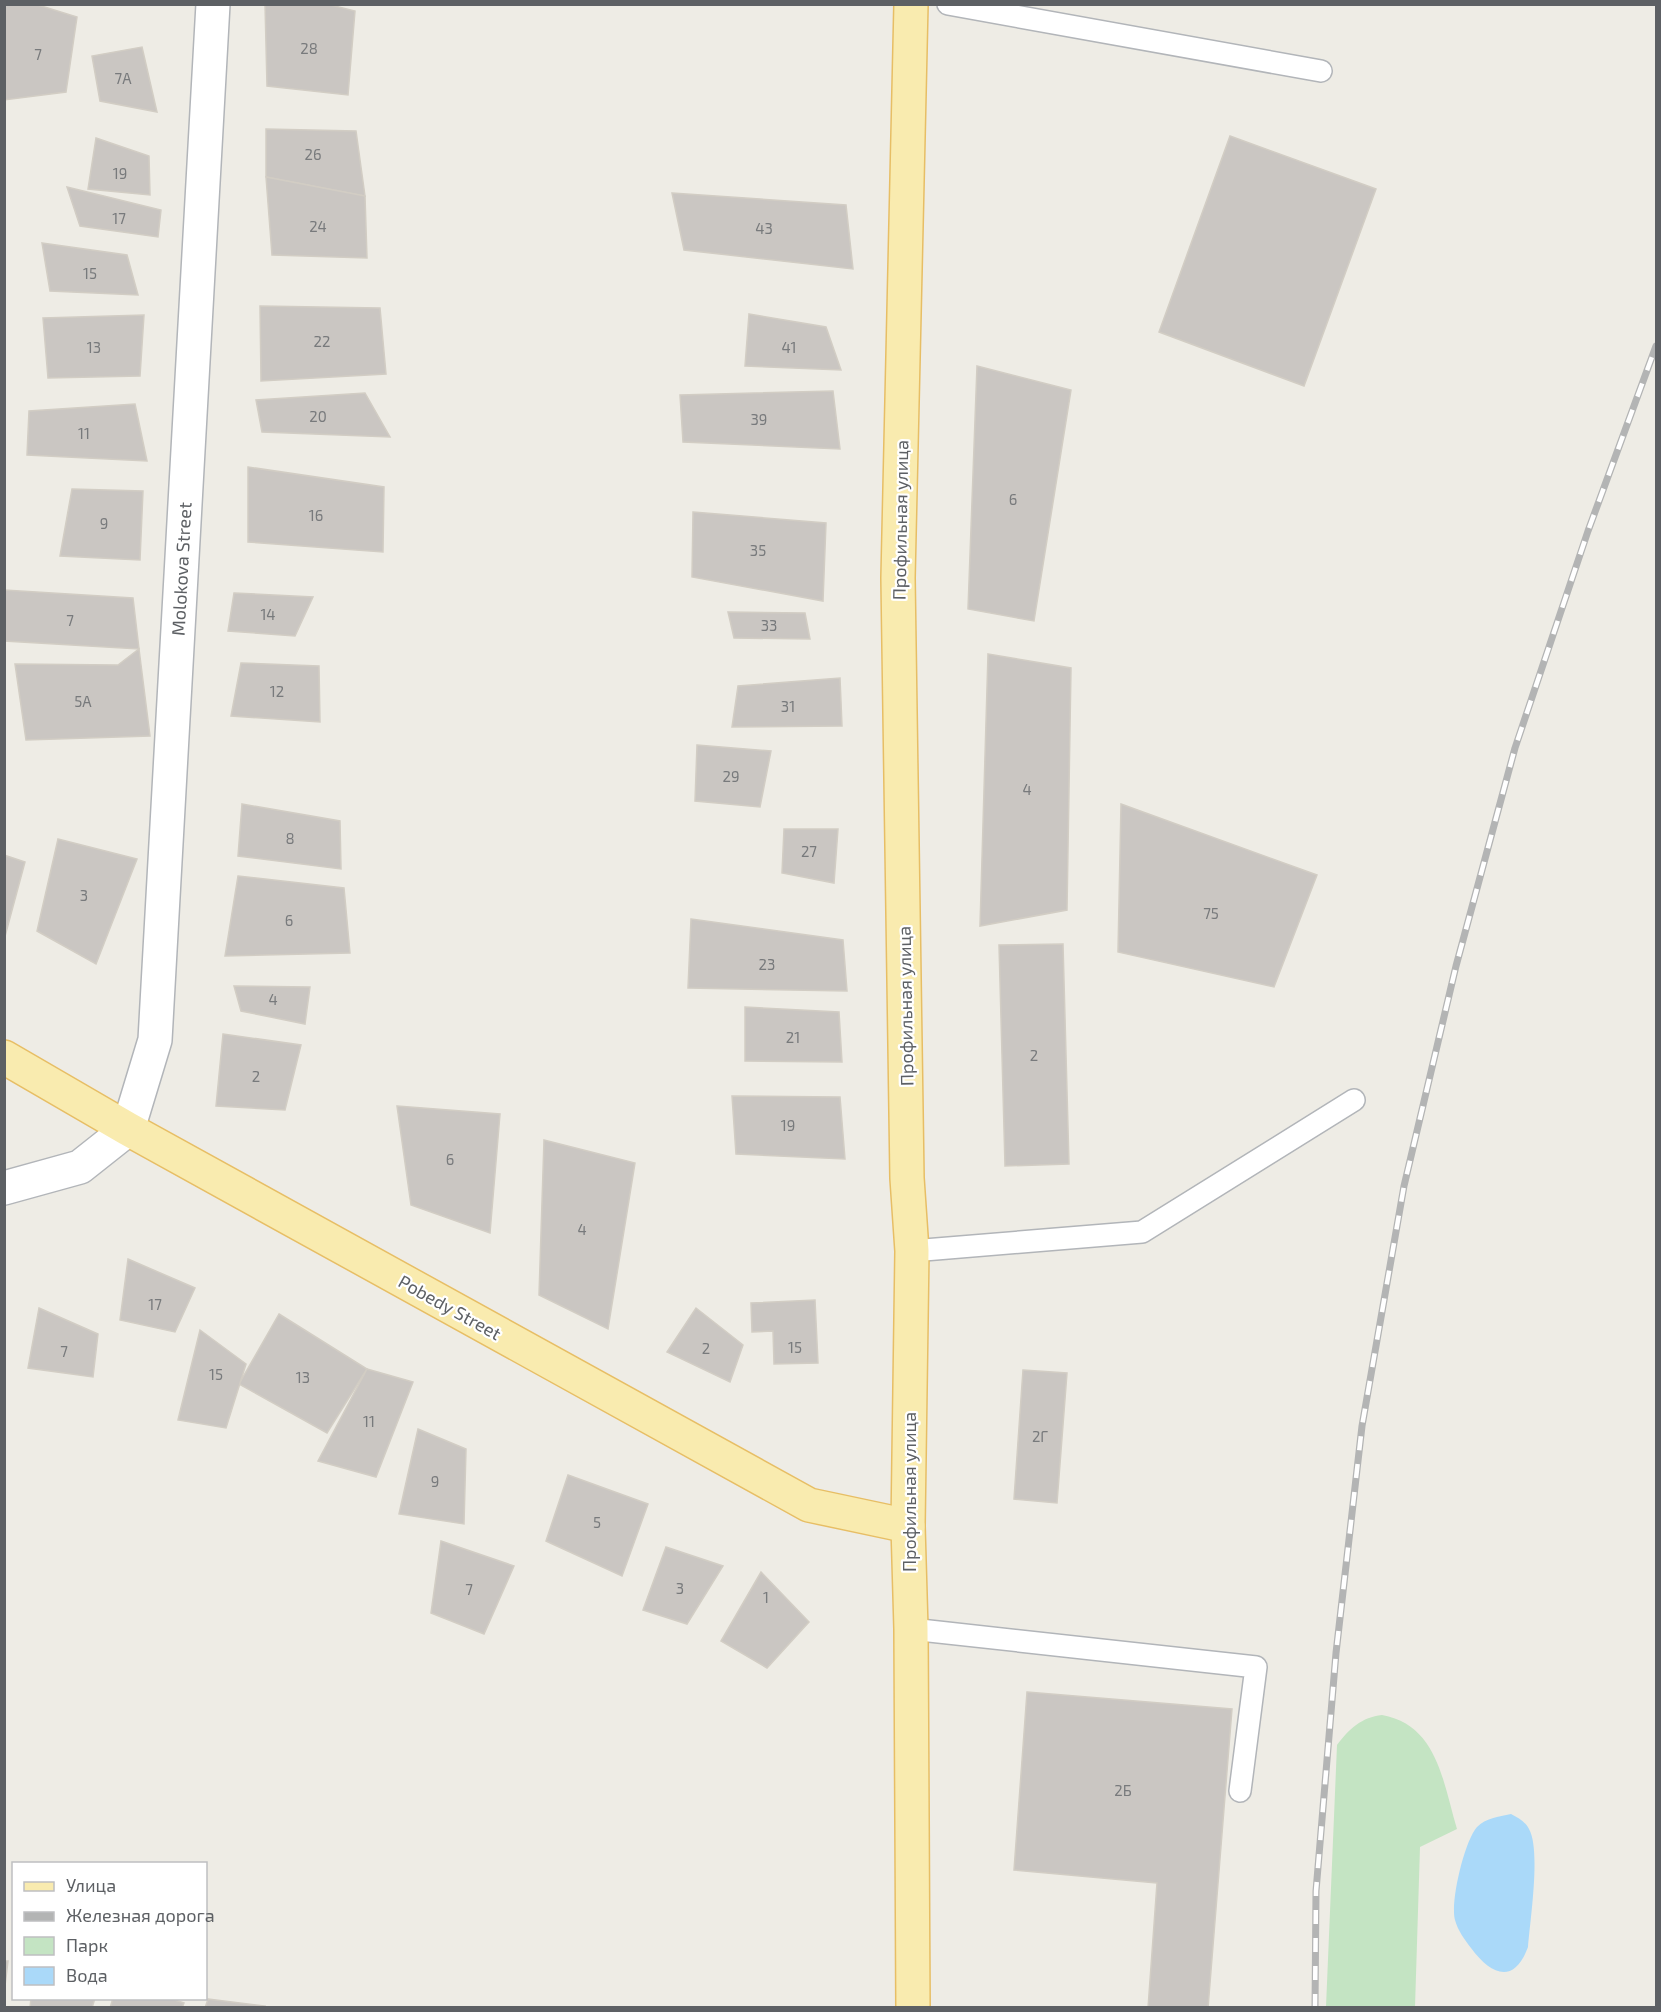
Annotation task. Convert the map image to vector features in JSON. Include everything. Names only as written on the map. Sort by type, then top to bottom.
[{"type":"main road","name":"Профильная улица","points":[[911,4],[898,578],[907,1178],[912,1251],[908,1526],[913,2007]]},
{"type":"main road","name":"Pobedy Street","points":[[4,1057],[128,1129],[809,1505],[908,1526]]},
{"type":"street","name":"Molokova Street","points":[[128,1129],[155,1040],[213,4]]},
{"type":"street","points":[[4,1188],[80,1167],[128,1129]]},
{"type":"lane","points":[[948,4],[1321,71]]},
{"type":"lane","points":[[912,1251],[1142,1232],[1354,1100]]},
{"type":"lane","points":[[910,1629],[1256,1666],[1240,1791]]},
{"type":"green space","points":[[1382,1715],[1401,1721],[1427,1743],[1442,1775],[1457,1829],[1420,1847],[1415,2007],[1326,2007],[1337,1745],[1356,1725],[1368,1718]]},
{"type":"water","points":[[1511,1814],[1529,1829],[1534,1853],[1534,1886],[1528,1947],[1516,1967],[1502,1972],[1486,1965],[1464,1939],[1455,1920],[1454,1900],[1467,1845],[1477,1827],[1488,1820]]},
{"type":"building","points":[[4,4],[35,4],[77,17],[66,92],[4,100]]},
{"type":"building","points":[[265,4],[327,4],[355,11],[348,95],[267,86]]},
{"type":"building","points":[[142,47],[157,112],[100,101],[92,56]]},
{"type":"building","points":[[266,129],[356,131],[365,196],[266,177]]},
{"type":"building","points":[[1230,136],[1376,189],[1304,386],[1159,332]]},
{"type":"building","points":[[96,138],[149,156],[150,195],[88,189]]},
{"type":"building","points":[[266,177],[365,196],[367,258],[272,255]]},
{"type":"building","points":[[67,187],[161,210],[158,237],[80,226]]},
{"type":"building","points":[[672,193],[846,205],[853,269],[684,250]]},
{"type":"building","points":[[42,243],[127,255],[138,295],[50,291]]},
{"type":"building","points":[[260,306],[380,308],[386,374],[261,381]]},
{"type":"building","points":[[749,314],[826,327],[841,370],[745,366]]},
{"type":"building","points":[[144,315],[140,376],[48,378],[43,318]]},
{"type":"building","points":[[977,366],[1071,390],[1034,621],[968,609]]},
{"type":"building","points":[[833,391],[840,449],[683,442],[680,395]]},
{"type":"building","points":[[365,393],[390,437],[262,432],[256,400]]},
{"type":"building","points":[[135,404],[147,461],[27,455],[29,411]]},
{"type":"building","points":[[248,467],[384,487],[383,552],[248,542]]},
{"type":"building","points":[[72,489],[143,491],[140,560],[60,556]]},
{"type":"building","points":[[693,512],[826,523],[823,601],[692,577]]},
{"type":"building","points":[[4,590],[133,598],[139,649],[4,641]]},
{"type":"building","points":[[234,593],[313,597],[295,636],[228,631]]},
{"type":"building","points":[[728,612],[805,613],[810,639],[734,638]]},
{"type":"building","points":[[139,649],[150,736],[26,740],[15,664],[118,665]]},
{"type":"building","points":[[988,654],[1071,668],[1067,910],[980,926]]},
{"type":"building","points":[[241,663],[319,666],[320,722],[231,716]]},
{"type":"building","points":[[840,678],[842,726],[732,727],[738,686]]},
{"type":"building","points":[[697,745],[771,751],[760,807],[695,801]]},
{"type":"building","points":[[242,804],[340,821],[341,869],[238,856]]},
{"type":"building","points":[[1121,804],[1317,875],[1274,987],[1118,952]]},
{"type":"building","points":[[784,829],[838,829],[834,883],[782,873]]},
{"type":"building","points":[[58,839],[137,859],[96,964],[37,931]]},
{"type":"building","points":[[4,855],[25,862],[4,940]]},
{"type":"building","points":[[238,876],[344,888],[350,953],[225,956]]},
{"type":"building","points":[[691,919],[843,940],[847,991],[688,988]]},
{"type":"building","points":[[1063,944],[1069,1164],[1005,1166],[999,945]]},
{"type":"building","points":[[234,986],[310,987],[305,1024],[241,1011]]},
{"type":"building","points":[[745,1007],[839,1012],[842,1062],[745,1061]]},
{"type":"building","points":[[223,1034],[301,1045],[285,1110],[216,1106]]},
{"type":"building","points":[[732,1096],[840,1097],[845,1159],[736,1154]]},
{"type":"building","points":[[397,1106],[500,1114],[490,1233],[411,1205]]},
{"type":"building","points":[[544,1140],[635,1163],[608,1329],[539,1295]]},
{"type":"building","points":[[128,1259],[195,1288],[175,1332],[120,1320]]},
{"type":"building","points":[[815,1300],[818,1363],[774,1364],[773,1331],[752,1332],[751,1303]]},
{"type":"building","points":[[39,1308],[98,1334],[93,1377],[28,1368]]},
{"type":"building","points":[[696,1308],[743,1345],[730,1382],[667,1352]]},
{"type":"building","points":[[279,1314],[367,1369],[327,1433],[239,1384]]},
{"type":"building","points":[[200,1330],[246,1364],[226,1428],[178,1420]]},
{"type":"building","points":[[367,1369],[413,1382],[376,1477],[318,1461]]},
{"type":"building","points":[[1023,1370],[1067,1373],[1057,1503],[1014,1499]]},
{"type":"building","points":[[418,1429],[466,1449],[464,1524],[399,1514]]},
{"type":"building","points":[[568,1475],[648,1504],[622,1576],[546,1541]]},
{"type":"building","points":[[441,1541],[514,1566],[484,1634],[431,1613]]},
{"type":"building","points":[[666,1547],[723,1566],[687,1624],[643,1610]]},
{"type":"building","points":[[761,1572],[809,1622],[767,1668],[721,1641]]},
{"type":"building","points":[[1027,1692],[1232,1709],[1208,2008],[1148,2008],[1157,1883],[1014,1870]]},
{"type":"building","points":[[4,1961],[8,1961],[4,1994]]},
{"type":"building","points":[[208,1999],[265,2006],[264,2008],[205,2008]]},
{"type":"building","points":[[31,2000],[94,2000],[92,2008],[30,2008]]},
{"type":"building","points":[[112,2000],[175,2000],[184,2003],[182,2008],[110,2008]]},
{"type":"railway","points":[[1315,2008],[1316,1891],[1336,1653],[1362,1426],[1404,1186],[1456,966],[1515,748],[1588,531],[1656,346]]}]
